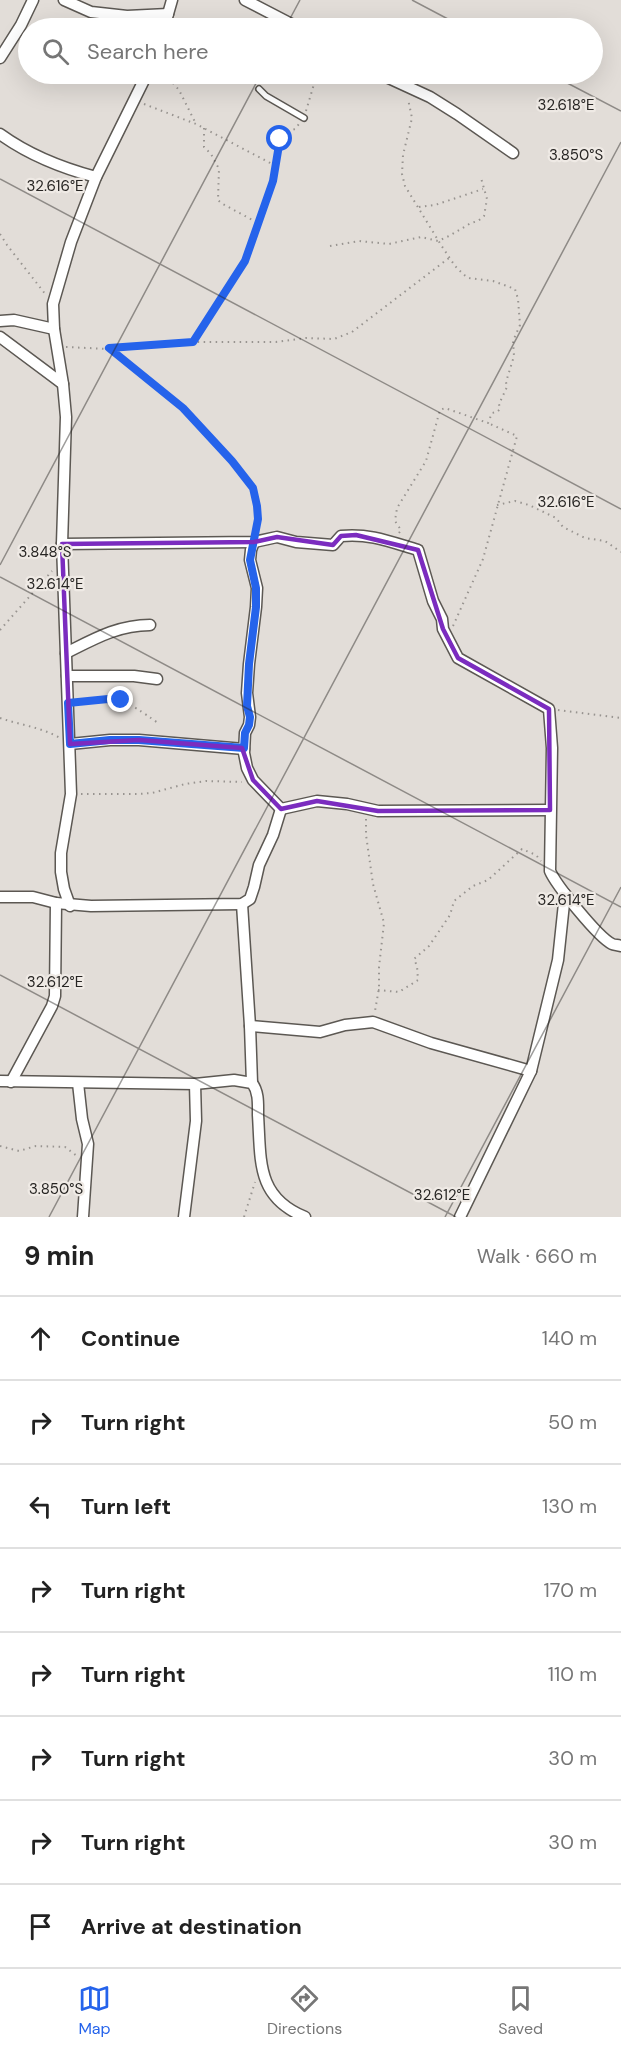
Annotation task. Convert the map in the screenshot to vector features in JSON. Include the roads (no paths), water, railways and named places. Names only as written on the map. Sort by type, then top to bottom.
[{"type":"street","points":[[25,18],[33,0]]},
{"type":"street","points":[[64,0],[91,12],[127,16],[168,14]]},
{"type":"street","points":[[167,18],[172,0]]},
{"type":"street","points":[[245,0],[280,18]]},
{"type":"street","points":[[0,58],[18,31]]},
{"type":"street","points":[[70,906],[61,872],[61,854],[71,794],[62,544],[66,417],[54,329],[53,304],[71,242],[96,177],[142,84]]},
{"type":"street","points":[[401,84],[430,97],[513,153]]},
{"type":"street","points":[[0,134],[13,144],[43,159],[96,177]]},
{"type":"street","points":[[0,321],[15,320],[54,329]]},
{"type":"street","points":[[0,337],[63,384]]},
{"type":"street","points":[[62,544],[254,542],[277,537],[300,543],[333,545],[341,536],[356,535],[372,536],[418,550],[447,640],[458,658],[549,709],[552,748],[550,871],[559,888],[605,938],[611,944],[621,946]]},
{"type":"street","points":[[254,542],[250,560],[256,588],[256,607],[249,664],[247,706],[250,717],[245,733],[244,748],[247,768],[253,780],[281,809]]},
{"type":"street","points":[[66,653],[123,627],[150,625]]},
{"type":"street","points":[[67,676],[134,676],[157,679]]},
{"type":"street","points":[[70,744],[139,740],[244,748]]},
{"type":"street","points":[[281,809],[317,801],[386,811],[550,810]]},
{"type":"street","points":[[0,897],[33,897],[70,906],[242,904],[252,893],[259,865],[273,835],[281,809]]},
{"type":"street","points":[[460,1217],[531,1071],[558,960],[565,894]]},
{"type":"street","points":[[5,1081],[52,1006],[55,996],[56,903]]},
{"type":"street","points":[[242,904],[252,1083],[257,1094],[261,1162],[266,1181],[279,1202],[305,1217]]},
{"type":"street","points":[[250,1026],[320,1032],[345,1025],[371,1022],[430,1043],[531,1071]]},
{"type":"street","points":[[5,1081],[195,1084],[234,1080],[252,1083]]},
{"type":"street","points":[[78,1083],[82,1119],[88,1144],[83,1217]]},
{"type":"street","points":[[184,1217],[196,1121],[195,1084]]},
{"type":"lane","points":[[259,89],[304,118]]}]
